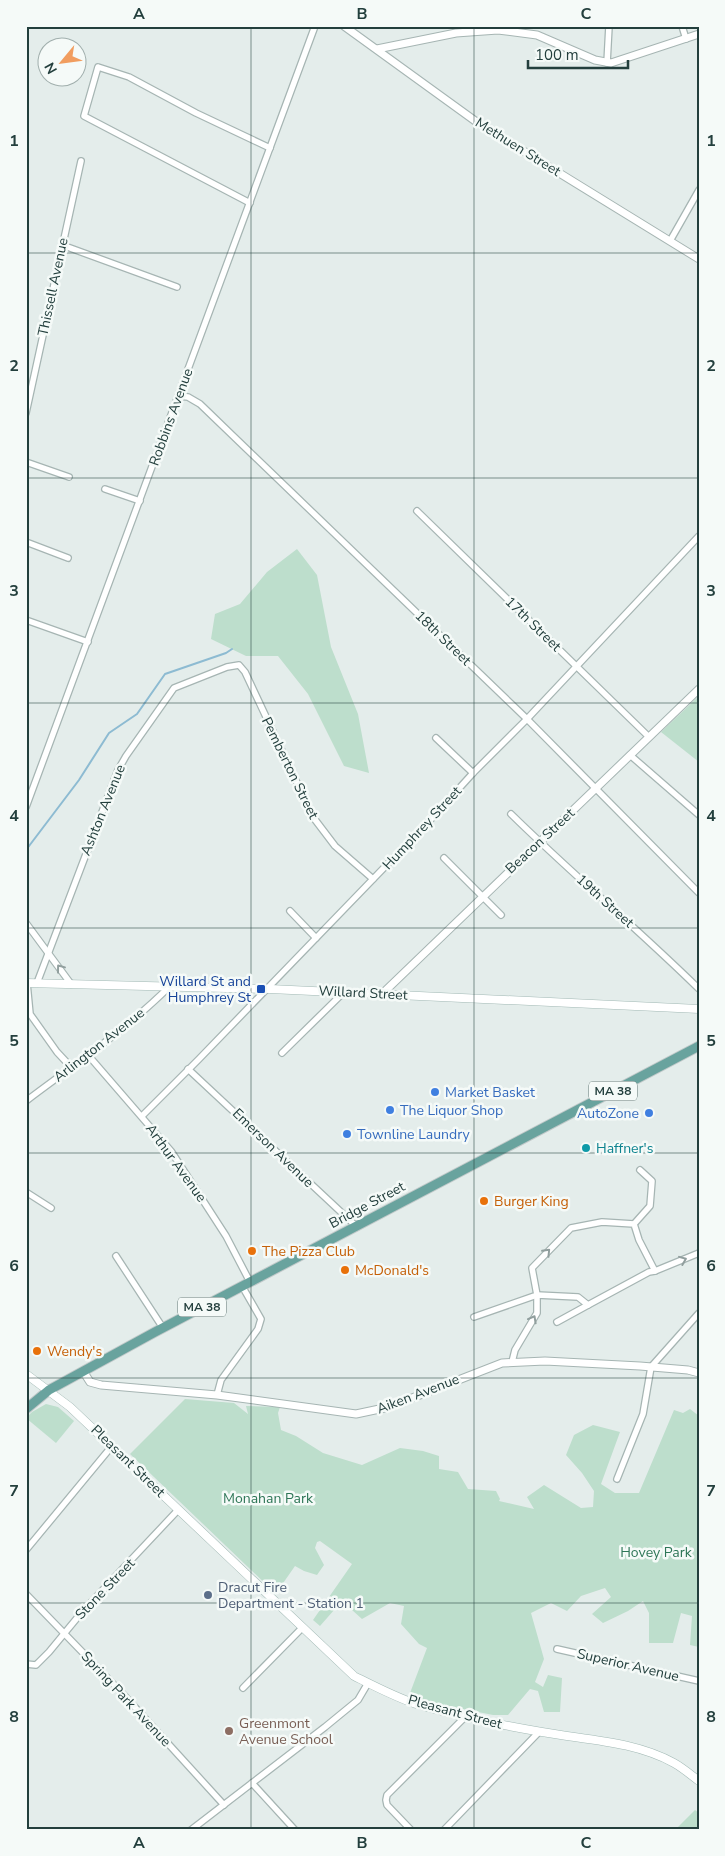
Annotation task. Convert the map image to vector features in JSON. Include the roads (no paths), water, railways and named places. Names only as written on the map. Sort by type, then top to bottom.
[{"type":"main road","name":"Willard Street","points":[[26,983],[266,988],[699,1009]]},
{"type":"main road","name":"Bridge Street","points":[[26,1409],[49,1390],[83,1371],[699,1046]]},
{"type":"main road","name":"Pleasant Street","points":[[26,1374],[70,1407],[354,1676],[415,1703],[465,1717],[644,1750],[675,1763],[698,1778]]},
{"type":"street","name":"Robbins Avenue","points":[[26,807],[315,26]]},
{"type":"street","name":"Methuen Street","points":[[344,26],[478,123],[699,259]]},
{"type":"street","points":[[451,34],[453,26]]},
{"type":"street","points":[[607,63],[609,26]]},
{"type":"street","points":[[682,26],[686,38]]},
{"type":"street","points":[[377,49],[451,34],[498,30],[532,34],[552,40],[594,60],[607,63],[626,59],[699,34]]},
{"type":"street","points":[[250,203],[84,116],[98,67],[129,77],[196,113],[270,148]]},
{"type":"street","name":"Thissell Avenue","points":[[26,414],[81,161]]},
{"type":"street","points":[[670,241],[699,190]]},
{"type":"street","points":[[62,245],[176,287]]},
{"type":"street","name":"18th Street","points":[[179,396],[188,397],[200,404],[527,719],[699,892]]},
{"type":"street","points":[[26,462],[69,477]]},
{"type":"street","points":[[105,489],[140,501]]},
{"type":"street","name":"17th Street","points":[[416,511],[649,737]]},
{"type":"street","name":"Humphrey Street","points":[[142,1116],[435,815],[699,536]]},
{"type":"street","points":[[26,542],[68,558]]},
{"type":"street","points":[[26,620],[88,642]]},
{"type":"street","name":"Ashton Avenue","points":[[37,983],[118,770],[126,756],[174,688],[227,667],[239,665],[242,668]]},
{"type":"street","name":"Pemberton Street","points":[[242,668],[312,817],[335,846],[373,879]]},
{"type":"street","name":"Beacon Street","points":[[382,994],[699,689]]},
{"type":"street","points":[[436,738],[473,773]]},
{"type":"street","points":[[630,755],[699,815]]},
{"type":"street","name":"19th Street","points":[[512,814],[539,842],[623,917],[699,989]]},
{"type":"street","points":[[444,858],[501,915]]},
{"type":"street","points":[[290,911],[316,938]]},
{"type":"street","points":[[26,924],[71,984]]},
{"type":"street","points":[[26,983],[30,1014],[52,1046],[71,1068]]},
{"type":"street","name":"Arlington Avenue","points":[[26,1101],[155,1002],[170,986]]},
{"type":"street","points":[[282,1053],[344,992]]},
{"type":"street","name":"Arthur Avenue","points":[[88,1055],[171,1152],[202,1198],[246,1284],[261,1319],[258,1330],[221,1380],[217,1395]]},
{"type":"street","name":"Emerson Avenue","points":[[188,1069],[356,1227]]},
{"type":"street","points":[[634,1224],[650,1206],[652,1181],[640,1170]]},
{"type":"street","points":[[26,1192],[51,1208]]},
{"type":"street","points":[[512,1362],[515,1350],[538,1312],[532,1268],[571,1228],[602,1222],[634,1224]]},
{"type":"street","points":[[634,1224],[639,1240],[655,1271]]},
{"type":"street","points":[[557,1322],[649,1272],[699,1253]]},
{"type":"street","points":[[116,1256],[163,1328]]},
{"type":"street","points":[[474,1317],[537,1295],[578,1297],[588,1305]]},
{"type":"street","points":[[617,1480],[643,1414],[650,1367],[699,1313]]},
{"type":"street","name":"Aiken Avenue","points":[[83,1371],[90,1382],[101,1385],[217,1395],[356,1414],[389,1408],[502,1363],[545,1361],[650,1367],[688,1370],[699,1373]]},
{"type":"street","points":[[26,1550],[112,1446]]},
{"type":"street","name":"Stone Street","points":[[29,1664],[36,1665],[42,1659],[178,1510]]},
{"type":"street","name":"Spring Park Avenue","points":[[26,1594],[122,1693],[224,1805]]},
{"type":"street","points":[[242,1688],[302,1628]]},
{"type":"street","name":"Superior Avenue","points":[[557,1649],[699,1681]]},
{"type":"street","points":[[190,1830],[358,1700],[368,1683]]},
{"type":"street","points":[[411,1830],[390,1809],[386,1800],[389,1790],[465,1717]]},
{"type":"street","points":[[444,1830],[539,1732]]},
{"type":"street","points":[[252,1783],[295,1830]]},
{"type":"waterway","points":[[26,850],[79,780],[109,733],[137,714],[165,674],[226,653],[232,649]]},
{"type":"place","name":"Willard St and Humphrey St","points":[[261,989]]},
{"type":"place","name":"Market Basket","points":[[435,1092]]},
{"type":"place","name":"The Liquor Shop","points":[[390,1110]]},
{"type":"place","name":"AutoZone","points":[[649,1113]]},
{"type":"place","name":"Townline Laundry","points":[[347,1134]]},
{"type":"place","name":"Haffner's","points":[[586,1148]]},
{"type":"place","name":"Burger King","points":[[484,1201]]},
{"type":"place","name":"The Pizza Club","points":[[252,1251]]},
{"type":"place","name":"McDonald's","points":[[345,1270]]},
{"type":"place","name":"Wendy's","points":[[37,1351]]},
{"type":"place","name":"Dracut Fire Department - Station 1","points":[[208,1595]]},
{"type":"place","name":"Greenmont Avenue School","points":[[229,1731]]},
{"type":"park label","name":"Monahan Park","points":[[268,1498]]},
{"type":"park label","name":"Hovey Park","points":[[656,1552]]}]
